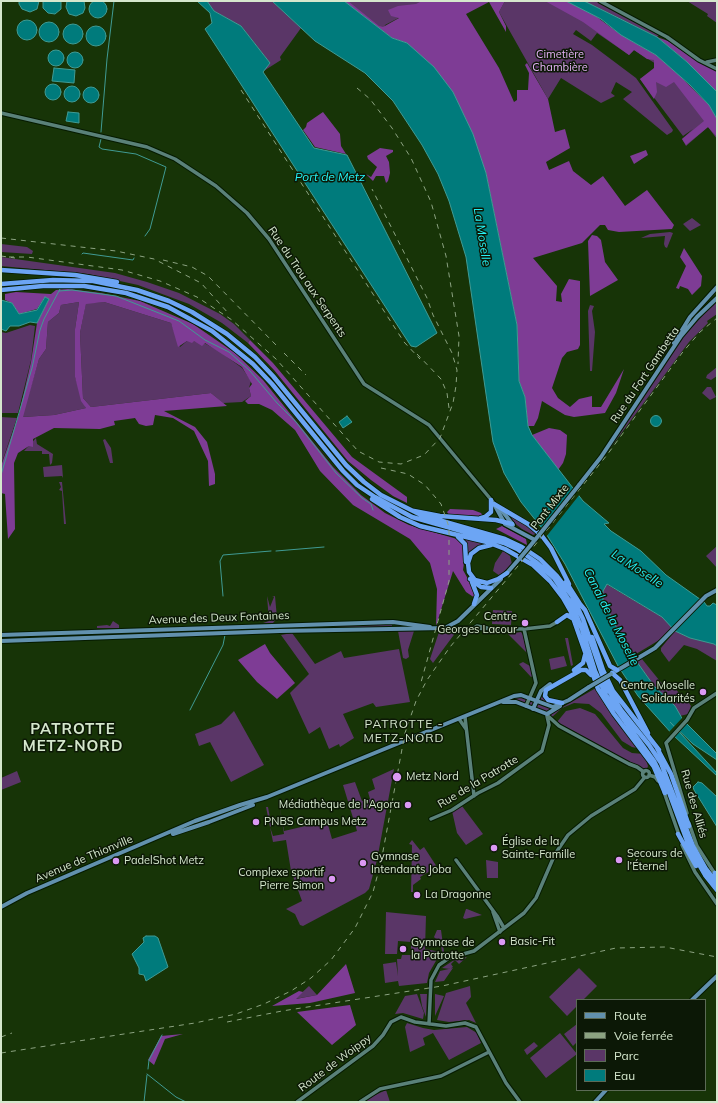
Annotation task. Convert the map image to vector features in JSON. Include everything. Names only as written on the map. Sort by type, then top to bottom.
[{"type":"highway","points":[[1,269],[100,279],[119,283],[169,301],[192,312],[215,325],[246,348],[273,376],[354,473],[381,496],[411,511],[432,519],[496,536],[522,547],[542,558],[570,587]]},
{"type":"highway","points":[[1,284],[74,280],[108,283],[137,290]]},
{"type":"highway","points":[[1,290],[61,285],[108,289],[145,298],[168,307],[196,321],[212,331],[253,364],[272,384],[330,456],[372,499],[400,517],[420,526],[498,546],[525,559],[550,581],[564,598],[576,626],[593,677],[607,704],[654,767],[665,793]]},
{"type":"highway","points":[[357,485],[385,504],[412,518],[489,538],[517,549],[536,562],[554,578],[567,595],[575,611],[595,671],[606,695],[654,761],[667,787],[690,849],[705,875],[717,891]]},
{"type":"highway","points":[[478,519],[485,517],[491,512],[493,502],[523,520],[540,535],[551,548],[570,587],[585,610],[610,666],[617,670]]},
{"type":"highway","points":[[411,511],[417,510],[440,516],[504,521],[513,525]]},
{"type":"highway","points":[[441,532],[463,541],[466,549],[466,572],[477,590],[474,604]]},
{"type":"highway","points":[[498,546],[484,546],[475,550],[469,558],[469,572],[475,580],[487,583],[498,579],[507,573]]},
{"type":"highway","points":[[522,547],[549,567],[572,596],[583,619],[606,686],[617,704],[661,763],[695,850],[706,869],[717,883]]},
{"type":"highway","points":[[470,580],[481,587],[491,588]]},
{"type":"highway","points":[[580,604],[603,670],[613,691],[658,750]]},
{"type":"highway","points":[[557,622],[568,615],[576,626]]},
{"type":"highway","points":[[550,684],[580,667],[583,663],[585,653]]},
{"type":"highway","points":[[562,703],[548,700],[545,696],[546,690],[581,670],[586,670],[593,677]]},
{"type":"highway","points":[[612,674],[620,680],[671,774],[689,826]]},
{"type":"highway","points":[[678,834],[698,870],[717,891]]},
{"type":"main road","points":[[659,370],[690,317],[717,288]]},
{"type":"main road","name":"Rue du Fort Gambetta","points":[[593,467],[688,327],[717,298]]},
{"type":"main road","name":"Pont Mixte","points":[[507,573],[540,535],[593,467]]},
{"type":"main road","points":[[493,502],[504,521]]},
{"type":"main road","points":[[493,502],[513,525],[535,540]]},
{"type":"main road","points":[[528,536],[530,546]]},
{"type":"main road","points":[[440,628],[452,625],[507,573]]},
{"type":"main road","points":[[502,702],[512,702],[548,714],[589,687],[655,648],[706,596],[717,590]]},
{"type":"main road","name":"Avenue des Deux Fontaines","points":[[1,635],[392,622],[440,628]]},
{"type":"main road","name":"Avenue des Deux Fontaines","points":[[1,641],[276,631],[440,628]]},
{"type":"main road","points":[[533,709],[541,691],[550,684]]},
{"type":"main road","name":"Avenue de Thionville","points":[[155,839],[190,829],[242,810],[245,806],[519,695],[530,698]]},
{"type":"main road","points":[[530,698],[551,706],[569,700]]},
{"type":"main road","points":[[240,805],[242,810]]},
{"type":"main road","name":"Avenue de Thionville","points":[[1,906],[20,896],[195,821],[240,805],[245,806]]},
{"type":"main road","points":[[693,999],[716,978]]},
{"type":"main road","points":[[595,1102],[605,1091]]},
{"type":"street","points":[[600,1],[667,37],[701,61],[717,69]]},
{"type":"street","points":[[701,61],[710,63],[717,60]]},
{"type":"street","name":"Rue du Trou aux Serpents","points":[[1,113],[140,145],[175,159],[207,179],[247,213],[270,239],[364,384],[429,425],[493,502]]},
{"type":"street","name":"Avenue des Deux Fontaines","points":[[440,628],[503,630],[524,629],[550,626],[557,622]]},
{"type":"street","points":[[524,629],[536,681],[526,706]]},
{"type":"street","name":"Rue des Alliés","points":[[716,876],[697,846],[689,826],[678,780],[666,747],[666,743],[687,720],[691,711],[717,693]]},
{"type":"street","name":"Rue des Alliés","points":[[546,714],[559,726],[657,779],[665,793],[678,834],[689,861],[717,904]]},
{"type":"street","name":"Rue de la Patrotte","points":[[431,819],[452,810],[506,778],[542,751],[549,725],[546,714]]},
{"type":"street","points":[[465,717],[474,796]]},
{"type":"street","points":[[459,719],[467,732]]},
{"type":"street","points":[[429,1024],[431,980],[437,967],[449,958],[474,950],[524,913],[536,898],[555,854],[568,835],[589,818],[635,790],[645,777],[650,764],[646,756]]},
{"type":"street","points":[[456,860],[504,928]]},
{"type":"street","points":[[497,919],[500,932]]},
{"type":"street","name":"Route de Woippy","points":[[297,1102],[373,1046],[394,1020],[405,1018],[415,1022],[446,1026],[465,1023],[471,1024],[480,1033],[489,1052]]},
{"type":"street","points":[[360,1102],[380,1089],[441,1076],[489,1052],[506,1083],[520,1102]]},
{"type":"green space","points":[[207,1],[272,1],[301,28],[280,57],[281,60],[262,72],[270,63],[241,26],[214,11]]},
{"type":"green space","points":[[344,1],[431,1],[385,25],[383,32]]},
{"type":"green space","name":"Cimetière Chambière","points":[[505,1],[566,1],[628,38],[709,105],[717,119],[717,139],[708,127],[686,146],[682,139],[693,129],[683,136],[640,79],[656,68],[656,64],[634,50],[629,55],[597,33],[591,41],[576,30],[573,34],[592,45],[636,78],[673,130],[672,132],[667,135],[623,99],[632,92],[616,82],[611,93],[615,96],[601,103],[561,78],[548,99],[499,12]]},
{"type":"green space","points":[[584,1],[600,1],[661,33],[657,37]]},
{"type":"green space","points":[[687,1],[717,1],[717,23],[707,16],[708,14]]},
{"type":"green space","points":[[692,218],[701,225],[690,231],[683,224]]},
{"type":"green space","points":[[673,233],[667,248],[664,244],[665,236],[641,238],[650,234]]},
{"type":"green space","points":[[1,244],[27,247],[33,251],[32,254],[1,252]]},
{"type":"green space","points":[[1,257],[115,273],[147,282],[179,293],[220,314],[234,324],[250,340],[248,343],[222,323],[189,304],[138,285],[88,274],[1,266]]},
{"type":"green space","points":[[717,300],[717,314],[707,321],[708,323],[689,342],[600,462],[683,337]]},
{"type":"green space","points":[[79,302],[75,329],[75,377],[86,408],[54,415],[22,417],[39,359],[46,349],[48,322],[59,313],[61,305]]},
{"type":"green space","points":[[104,302],[171,323],[180,347],[187,341],[194,341],[204,343],[219,351],[242,368],[251,381],[249,388],[251,396],[242,402],[223,403],[211,393],[91,407],[83,398],[80,333],[86,303]]},
{"type":"green space","points":[[590,305],[594,306],[592,311],[595,332],[592,371],[590,371],[588,311]]},
{"type":"green space","points":[[30,325],[35,326],[31,360],[18,413],[1,413],[1,332],[6,333]]},
{"type":"green space","points":[[717,367],[717,376],[711,380],[706,378],[707,375]]},
{"type":"green space","points":[[707,387],[711,387],[716,397],[710,400],[702,393]]},
{"type":"green space","points":[[1,417],[17,418],[1,465]]},
{"type":"green space","points":[[36,438],[37,444],[53,454],[52,463],[50,465],[49,454],[42,454],[42,451],[24,451]]},
{"type":"green space","points":[[105,439],[111,448],[113,463],[110,463],[103,440]]},
{"type":"green space","points":[[62,465],[63,478],[62,476],[44,477],[43,467]]},
{"type":"green space","points":[[59,482],[62,482],[66,524],[64,524],[62,491],[59,490],[61,487]]},
{"type":"green space","points":[[501,508],[521,523],[523,522],[538,533],[533,535],[522,529],[513,522]]},
{"type":"green space","points":[[463,538],[485,544],[476,548],[468,556],[468,548]]},
{"type":"green space","points":[[717,546],[717,568],[706,556]]},
{"type":"green space","points":[[503,551],[510,556],[512,564],[500,576],[493,571],[495,563]]},
{"type":"green space","points":[[606,584],[662,617],[673,626],[661,639],[631,657],[603,600],[603,591]]},
{"type":"green space","points":[[267,596],[270,607],[274,597],[272,597],[275,596],[277,618],[273,623],[263,623],[269,621]]},
{"type":"green space","points":[[493,610],[512,611],[511,625],[492,624]]},
{"type":"green space","points":[[113,621],[119,625],[119,628],[97,628],[97,626],[110,626]]},
{"type":"green space","points":[[392,623],[392,627],[288,628]]},
{"type":"green space","points":[[276,626],[277,629],[216,630],[216,629]]},
{"type":"green space","points":[[212,629],[212,632],[171,632],[171,631]]},
{"type":"green space","points":[[455,630],[456,632],[433,663],[430,659],[439,632]]},
{"type":"green space","points":[[398,631],[414,631],[408,650],[409,657],[406,659],[403,658]]},
{"type":"green space","points":[[675,631],[690,638],[717,646],[717,661],[697,649],[684,645],[669,662],[661,651],[661,648]]},
{"type":"green space","points":[[131,632],[130,635],[82,636],[81,634]]},
{"type":"green space","points":[[521,632],[523,635],[527,653],[508,634]]},
{"type":"green space","points":[[292,633],[315,664],[341,651],[344,658],[399,649],[410,702],[376,707],[373,703],[343,714],[354,738],[340,747],[339,744],[329,749],[320,727],[309,734],[290,693],[309,674],[281,635]]},
{"type":"green space","points":[[74,634],[72,637],[28,638],[28,636]]},
{"type":"green space","points":[[565,638],[568,638],[573,665],[571,666]]},
{"type":"green space","points":[[564,656],[567,666],[551,670],[549,659]]},
{"type":"green space","points":[[642,659],[668,691],[674,687],[683,698],[685,697],[691,706],[688,714],[680,716],[675,706],[654,686],[637,662]]},
{"type":"green space","points":[[523,662],[530,666],[533,676],[531,677],[519,664]]},
{"type":"green space","points":[[596,688],[605,705],[641,749],[632,747],[622,741],[601,713],[589,704],[574,703],[562,708],[552,717],[549,715]]},
{"type":"green space","points":[[543,689],[545,696],[555,703],[555,706],[548,713],[507,699],[519,695],[536,701]]},
{"type":"green space","points":[[580,708],[595,714],[623,748],[632,753],[644,754],[648,766],[646,771],[557,722],[566,711]]},
{"type":"green space","points":[[234,711],[264,765],[231,782],[210,742],[199,746],[195,734],[221,724]]},
{"type":"green space","points":[[394,769],[377,860],[369,889],[365,893],[303,926],[300,925],[295,914],[286,909],[302,901],[291,871],[286,840],[273,842],[270,827],[273,836],[284,834],[279,803],[284,831],[327,821],[332,839],[357,831],[343,785],[355,782],[362,801],[370,799],[368,792],[375,789],[372,779]]},
{"type":"green space","points":[[17,771],[21,782],[1,790],[1,778]]},
{"type":"green space","points":[[462,806],[483,834],[466,845],[457,833],[452,811]]},
{"type":"green space","points":[[266,807],[268,807],[271,824],[273,824],[270,827]]},
{"type":"green space","points":[[412,840],[420,850],[424,847],[437,867],[420,877],[421,879],[413,885],[413,892],[411,892],[412,845],[409,844]]},
{"type":"green space","points":[[486,860],[498,862],[498,878],[487,878]]},
{"type":"green space","points":[[466,909],[482,915],[465,919],[463,918]]},
{"type":"green space","points":[[386,912],[426,916],[425,949],[441,952],[429,973],[427,983],[399,986],[398,981],[385,983],[383,964],[396,962],[398,976],[397,959],[401,959],[402,955],[411,955],[411,942],[398,941],[397,954],[385,954]]},
{"type":"green space","points":[[437,930],[441,930],[444,952],[442,952],[441,945],[434,937]]},
{"type":"green space","points":[[467,957],[459,964],[455,960],[451,964],[453,967],[450,969],[442,968],[454,960]]},
{"type":"green space","points":[[453,968],[444,981],[435,982],[440,971]]},
{"type":"green space","points":[[579,968],[597,986],[584,999],[576,999],[576,1007],[567,1016],[549,997]]},
{"type":"green space","points":[[309,986],[317,995],[295,999]]},
{"type":"green space","points":[[470,986],[471,997],[466,1003],[476,1023],[469,1020],[449,1022],[437,1020],[446,993]]},
{"type":"green space","points":[[417,994],[424,1013],[423,1019],[403,1013],[395,1014],[405,996]]},
{"type":"green space","points":[[420,994],[427,994],[426,1017],[422,1006]]},
{"type":"green space","points":[[435,994],[444,996],[435,1016]]},
{"type":"green space","points":[[407,1023],[434,1030],[467,1027],[477,1033],[481,1043],[449,1060],[433,1033],[423,1038],[425,1045],[410,1052],[405,1027]]},
{"type":"green space","points":[[576,1025],[576,1043],[573,1046],[564,1034]]},
{"type":"green space","points":[[560,1033],[576,1053],[576,1055],[546,1078],[530,1058]]},
{"type":"green space","points":[[534,1042],[538,1046],[527,1055],[524,1050]]},
{"type":"green space","points":[[386,1090],[390,1102],[365,1102],[373,1096]]},
{"type":"shaded area","points":[[344,1],[348,1],[379,26],[383,27],[399,18],[391,16],[388,10],[398,6],[416,4],[422,1],[505,1],[499,12],[506,26],[506,32],[489,2],[466,14],[499,68],[514,102],[517,100],[517,90],[528,90],[529,73],[525,65],[527,63],[548,99],[555,132],[565,129],[570,148],[546,162],[549,170],[569,161],[573,171],[591,185],[603,176],[625,206],[647,190],[674,225],[672,229],[619,232],[608,230],[605,225],[600,225],[582,243],[533,258],[557,286],[556,301],[562,302],[561,294],[569,279],[580,281],[580,345],[578,349],[567,352],[562,358],[552,388],[558,398],[570,407],[579,399],[592,396],[592,407],[601,407],[624,369],[616,393],[605,413],[574,417],[565,415],[542,401],[538,418],[534,426],[528,426],[525,397],[519,381],[517,325],[486,173],[407,43],[392,38]]},
{"type":"shaded area","points":[[545,1],[566,1],[593,14],[621,35],[656,55],[678,74],[709,105],[717,119],[717,137],[708,127],[686,145],[682,139],[704,121],[674,82],[666,87],[656,82],[657,92],[654,99],[640,79],[654,68],[654,60],[647,59],[634,50],[629,55],[583,22]]},
{"type":"shaded area","points":[[657,37],[668,41],[700,63],[714,69],[717,72],[717,92],[687,62]]},
{"type":"shaded area","points":[[323,112],[340,134],[341,146],[346,154],[315,147],[303,130],[307,123]]},
{"type":"shaded area","points":[[380,148],[393,150],[393,152],[386,156],[389,162],[390,173],[386,183],[384,176],[376,176],[373,181],[366,174],[371,177],[377,167],[368,159],[367,156]]},
{"type":"shaded area","points":[[646,150],[648,155],[634,164],[630,156]]},
{"type":"shaded area","points":[[592,235],[597,236],[601,240],[605,262],[618,280],[590,296],[588,241]]},
{"type":"shaded area","points":[[684,248],[702,276],[701,286],[692,295],[688,289],[680,286],[679,289],[676,288],[686,266],[680,257]]},
{"type":"shaded area","points":[[68,289],[101,293],[140,301],[193,324],[235,353],[263,380],[333,467],[361,495],[385,513],[409,525],[457,539],[463,545],[465,556],[463,570],[473,588],[475,598],[466,592],[453,571],[436,626],[437,589],[430,563],[410,539],[353,505],[320,471],[295,430],[272,410],[259,404],[248,404],[245,401],[251,396],[249,388],[252,384],[242,367],[205,343],[202,346],[194,341],[192,343],[187,341],[178,347],[171,323],[104,302],[86,304],[80,333],[83,398],[91,407],[211,393],[227,406],[164,411],[195,427],[207,442],[215,474],[215,484],[209,486],[208,461],[194,431],[173,418],[155,415],[153,425],[146,426],[139,424],[135,418],[114,421],[115,425],[100,429],[54,428],[33,439],[33,447],[29,446],[18,453],[14,463],[15,529],[8,539],[5,494],[1,493],[1,466],[19,414],[31,362],[37,323],[49,299],[45,297],[37,309],[19,314],[12,303],[5,300],[5,294],[16,292],[51,294],[56,290]],"holes":[[[79,302],[75,329],[75,377],[81,401],[86,408],[54,415],[23,417],[39,359],[46,349],[48,322],[59,313],[61,305]]]},
{"type":"shaded area","points":[[250,340],[273,363],[352,457],[407,497],[407,503],[393,496],[348,461],[274,370],[248,343]]},
{"type":"shaded area","points":[[549,428],[560,430],[567,435],[566,454],[563,463],[558,470],[532,435]]},
{"type":"shaded area","points":[[450,509],[473,510],[481,513],[483,516],[449,515],[447,512]]},
{"type":"shaded area","points":[[502,526],[526,539],[527,545],[496,529]]},
{"type":"shaded area","points":[[265,644],[270,653],[295,683],[277,699],[257,682],[238,660]]},
{"type":"shaded area","points":[[346,964],[355,993],[310,1003],[272,1006],[299,991],[303,992],[296,999],[317,995]]},
{"type":"shaded area","points":[[350,1005],[356,1025],[332,1045],[297,1012]]},
{"type":"shaded area","points":[[183,1034],[165,1039],[154,1065],[148,1060],[161,1036]]},
{"type":"water","points":[[94,0],[102,0],[107,5],[105,16],[102,18],[94,18],[89,13],[89,5]]},
{"type":"water","points":[[19,1],[39,1],[37,9],[30,12],[22,9],[19,4]]},
{"type":"water","points":[[43,1],[61,1],[61,9],[55,14],[48,13],[43,8]]},
{"type":"water","points":[[67,1],[84,1],[85,8],[83,13],[76,16],[69,14],[66,7]]},
{"type":"water","name":"Port de Metz","points":[[197,1],[207,1],[214,11],[241,26],[270,63],[263,72],[314,148],[347,155],[437,333],[416,347],[411,346],[205,29],[212,23],[210,13]]},
{"type":"water","points":[[272,1],[344,1],[392,38],[407,43],[434,67],[453,92],[473,134],[486,173],[517,325],[519,381],[525,397],[528,426],[532,435],[583,501],[609,523],[604,524],[611,531],[641,551],[666,575],[704,602],[707,606],[710,606],[713,603],[717,605],[717,646],[690,638],[675,631],[662,617],[607,584],[603,591],[603,600],[635,663],[637,662],[654,686],[675,706],[683,720],[717,754],[717,760],[693,744],[670,722],[717,773],[717,776],[673,735],[638,696],[618,666],[565,564],[545,532],[521,502],[504,473],[493,442],[466,257],[449,201],[438,174],[422,145],[393,101],[365,73],[315,41]]},
{"type":"water","points":[[566,1],[584,1],[657,37],[687,62],[717,92],[717,119],[709,105],[690,85],[656,55],[621,35],[601,19]]},
{"type":"water","points":[[27,20],[34,23],[37,30],[34,37],[27,40],[20,37],[17,30],[20,23]]},
{"type":"water","points":[[49,22],[56,25],[59,32],[56,39],[49,42],[42,39],[39,32],[42,25]]},
{"type":"water","points":[[73,24],[80,27],[83,34],[80,41],[73,44],[66,41],[63,34],[66,27]]},
{"type":"water","points":[[96,26],[103,29],[106,36],[103,43],[96,46],[89,43],[86,36],[89,29]]},
{"type":"water","points":[[53,50],[59,50],[64,55],[62,64],[59,66],[53,66],[48,61],[48,55]]},
{"type":"water","points":[[75,52],[81,54],[83,60],[81,66],[75,68],[69,66],[67,60],[69,54]]},
{"type":"water","points":[[54,68],[75,70],[74,83],[52,81]]},
{"type":"water","points":[[50,84],[56,84],[61,89],[59,98],[56,100],[50,100],[45,95],[45,89]]},
{"type":"water","points":[[72,86],[78,88],[80,94],[78,100],[72,102],[66,100],[64,94],[66,88]]},
{"type":"water","points":[[91,87],[97,89],[99,95],[97,101],[91,103],[85,101],[83,95],[85,89]]},
{"type":"water","points":[[68,112],[79,113],[79,123],[66,121]]},
{"type":"water","points":[[45,297],[49,299],[37,323],[30,322],[19,326],[10,326],[6,331],[1,329],[1,300],[12,303],[19,314],[37,310]]},
{"type":"water","points":[[347,416],[352,422],[343,428],[339,422]]},
{"type":"water","points":[[654,416],[658,416],[660,417],[660,425],[654,426],[651,423],[651,419]]},
{"type":"water","points":[[698,782],[702,783],[717,797],[717,827],[694,790],[693,787]]},
{"type":"water","points":[[146,936],[155,936],[158,938],[168,967],[146,981],[144,975],[139,974],[139,968],[132,954],[144,942],[143,938]]},
{"type":"pier","points":[[575,487],[580,494],[546,537],[541,531]]},
{"type":"pier","points":[[683,717],[688,722],[672,737],[668,733]]},
{"type":"waterway","points":[[101,132],[107,59],[114,1]]},
{"type":"waterway","points":[[101,139],[99,147],[102,149],[136,154],[166,167],[150,229],[145,236]]},
{"type":"waterway","points":[[82,254],[133,260],[134,258]]},
{"type":"waterway","points":[[60,289],[59,291],[72,290],[116,296],[179,321],[205,340],[229,352],[250,371],[277,403],[296,422],[336,473],[362,498],[371,504],[373,510]]},
{"type":"waterway","points":[[1,475],[32,368],[40,330],[44,319],[59,291]]},
{"type":"waterway","points":[[276,551],[324,547]]},
{"type":"waterway","points":[[223,596],[220,561],[223,555],[271,551]]},
{"type":"waterway","points":[[190,710],[223,645],[225,635]]},
{"type":"waterway","points":[[148,1069],[149,1060],[162,1035]]},
{"type":"waterway","points":[[147,1074],[176,1097],[186,1102]]},
{"type":"waterway","points":[[144,1102],[147,1075]]},
{"type":"railway","points":[[357,88],[370,99],[392,128],[411,158],[431,202],[446,256],[459,336],[458,364]]},
{"type":"railway","points":[[241,90],[404,342],[420,359]]},
{"type":"railway","points":[[9,257],[27,257],[122,270],[160,281],[197,297],[232,320],[276,359],[358,451],[379,462],[401,464],[424,455],[440,438],[453,403],[457,370],[452,353],[433,315],[427,298],[372,189]]},
{"type":"railway","points":[[1,238],[116,251],[154,259],[201,283],[229,314]]},
{"type":"railway","points":[[1,256],[15,258]]},
{"type":"railway","points":[[163,260],[192,267],[208,276],[278,347]]},
{"type":"railway","points":[[1,1053],[195,1023],[236,1014],[264,1004],[291,991],[311,978],[331,960],[355,928],[373,892],[381,862],[405,733],[416,701],[427,680],[450,647],[523,560],[607,455],[682,353],[700,332],[717,318]]},
{"type":"railway","points":[[284,353],[306,375]]},
{"type":"railway","points":[[417,354],[441,379],[447,393],[449,408]]},
{"type":"railway","points":[[381,468],[408,474],[425,485],[441,504],[449,527],[449,581],[420,686]]},
{"type":"railway","points":[[227,1022],[282,1011],[442,986],[616,948],[665,947],[717,957]]},
{"type":"railway","points":[[1,1037],[12,1033]]},
{"type":"place","name":"Centre Georges Lacour","points":[[525,623]]},
{"type":"place","name":"Centre Moselle Solidarités","points":[[703,692]]},
{"type":"place","name":"Metz Nord","points":[[397,777]]},
{"type":"place","name":"Médiathèque de l'Agora","points":[[408,805]]},
{"type":"place","name":"PNBS Campus Metz","points":[[256,822]]},
{"type":"place","name":"Église de la Sainte-Famille","points":[[494,848]]},
{"type":"place","name":"Secours de l’Éternel","points":[[619,860]]},
{"type":"place","name":"PadelShot Metz","points":[[116,861]]},
{"type":"place","name":"Gymnase Intendants Joba","points":[[363,863]]},
{"type":"place","name":"Complexe sportif Pierre Simon","points":[[332,879]]},
{"type":"place","name":"La Dragonne","points":[[417,895]]},
{"type":"place","name":"Basic-Fit","points":[[502,942]]},
{"type":"place","name":"Gymnase de la Patrotte","points":[[403,949]]},
{"type":"district","name":"PATROTTE - METZ-NORD","points":[[404,731]]},
{"type":"district","name":"PATROTTE METZ-NORD","points":[[73,738]]},
{"type":"water label","name":"La Moselle","points":[[482,237]]},
{"type":"water label","name":"La Moselle","points":[[637,569]]},
{"type":"water label","name":"Canal de la Moselle","points":[[611,617]]}]
